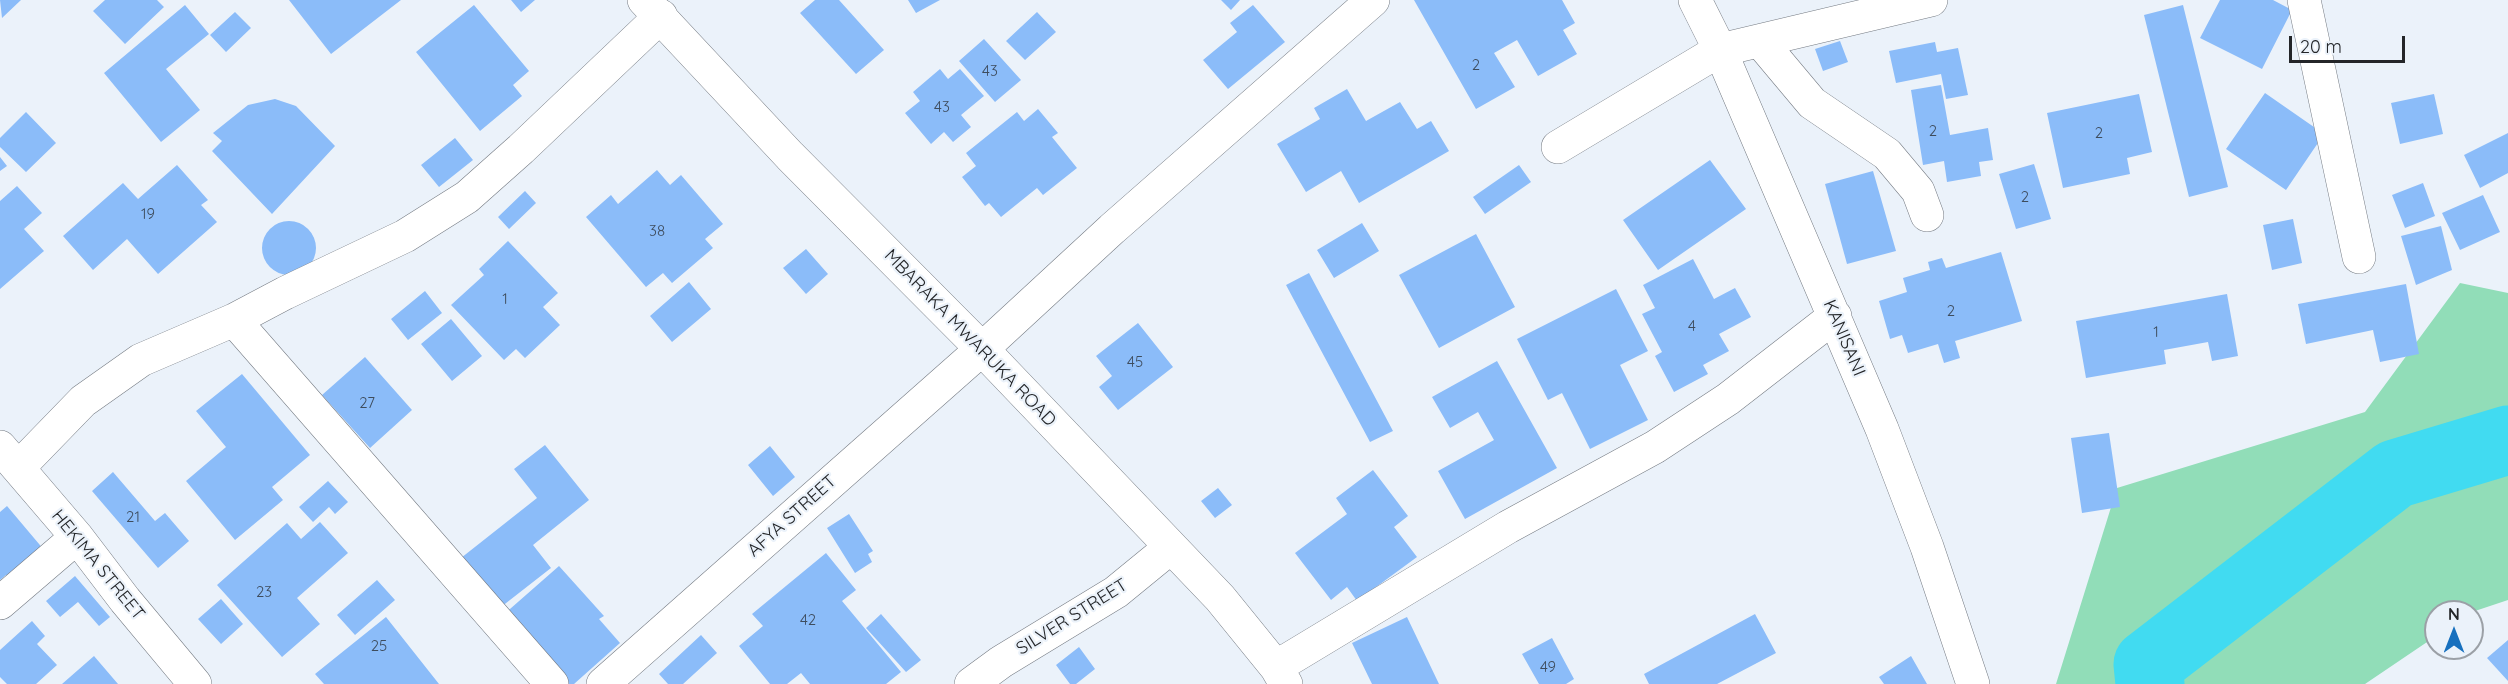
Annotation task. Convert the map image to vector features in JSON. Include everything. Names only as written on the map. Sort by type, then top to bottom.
[{"type":"street","name":"AFYA STREET","points":[[603,684],[981,349],[1112,229],[1373,0]]},
{"type":"street","name":"KANISANI","points":[[1695,0],[1720,50],[1882,429],[1923,536],[1973,684]]},
{"type":"street","points":[[1558,147],[1720,50],[1931,0]]},
{"type":"street","points":[[2304,0],[2359,257]]},
{"type":"street","name":"MBARAKA MWARUKA ROAD","points":[[652,8],[790,156],[981,349],[1220,598],[1281,676]]},
{"type":"street","points":[[9,458],[82,401],[141,360],[234,320],[285,292],[405,236],[467,197],[521,149],[652,8]]},
{"type":"street","points":[[1760,40],[1812,103],[1887,154],[1918,192],[1926,214]]},
{"type":"street","points":[[1281,676],[1508,527],[1655,447],[1728,399],[1835,316]]},
{"type":"street","points":[[234,320],[552,684]]},
{"type":"street","name":"HEKIMA STREET","points":[[9,458],[77,537],[125,600],[195,684]]},
{"type":"street","points":[[0,603],[77,537]]},
{"type":"street","name":"SILVER STREET","points":[[971,684],[1001,662],[1116,592],[1171,547]]},
{"type":"green space","points":[[2460,283],[2508,293],[2508,600],[2484,608],[2484,600],[2424,600],[2424,644],[2365,684],[2056,684],[2117,488],[2365,412]]},
{"type":"building","points":[[0,0],[21,0],[2,18]]},
{"type":"building","points":[[105,0],[157,0],[164,7],[125,44],[93,11]]},
{"type":"building","points":[[289,0],[401,0],[331,54]]},
{"type":"building","points":[[511,0],[535,0],[521,12]]},
{"type":"building","points":[[815,0],[839,0],[884,50],[856,74],[800,13]]},
{"type":"building","points":[[908,0],[940,0],[916,13]]},
{"type":"building","points":[[1221,0],[1240,0],[1231,10]]},
{"type":"building","points":[[1414,0],[1562,0],[1575,23],[1563,30],[1577,54],[1538,76],[1517,40],[1494,53],[1515,87],[1476,109]]},
{"type":"building","points":[[2220,0],[2273,0],[2292,10],[2262,69],[2200,38]]},
{"type":"building","points":[[185,5],[209,34],[166,69],[200,110],[161,142],[104,73]]},
{"type":"building","points":[[474,5],[529,71],[513,85],[522,96],[480,131],[416,52]]},
{"type":"building","points":[[1253,5],[1285,42],[1228,89],[1203,60],[1237,32],[1230,23]]},
{"type":"building","points":[[2183,5],[2228,187],[2189,197],[2144,15]]},
{"type":"building","points":[[235,12],[251,28],[226,52],[210,35]]},
{"type":"building","points":[[1037,12],[1056,32],[1025,60],[1006,41]]},
{"type":"building","points":[[984,39],[1021,80],[995,102],[959,61]]},
{"type":"building","points":[[1840,41],[1848,62],[1823,71],[1815,49]]},
{"type":"building","points":[[1935,42],[1937,52],[1958,48],[1968,95],[1946,99],[1941,74],[1896,83],[1889,51]]},
{"type":"building","points":[[940,69],[948,79],[960,69],[984,96],[961,115],[971,127],[953,142],[944,132],[931,144],[905,113],[920,101],[913,92]]},
{"type":"building","points":[[1941,85],[1950,135],[1988,128],[1993,160],[1979,162],[1981,176],[1947,182],[1944,161],[1923,165],[1911,90]]},
{"type":"building","points":[[1347,89],[1366,121],[1400,102],[1417,129],[1431,121],[1449,151],[1359,203],[1341,171],[1306,192],[1277,144],[1320,119],[1314,108]]},
{"type":"building","points":[[2265,93],[2324,134],[2286,190],[2226,149]]},
{"type":"building","points":[[2139,94],[2152,152],[2127,158],[2130,174],[2063,188],[2047,113]]},
{"type":"building","points":[[2434,94],[2443,134],[2400,144],[2391,103]]},
{"type":"building","points":[[275,99],[296,106],[335,146],[272,214],[212,151],[222,141],[213,133],[248,105]]},
{"type":"building","points":[[1038,109],[1058,133],[1052,137],[1077,168],[1043,195],[1037,188],[1001,217],[989,203],[985,206],[962,177],[976,166],[966,153],[1017,112],[1024,121]]},
{"type":"building","points":[[26,112],[56,143],[26,172],[0,147],[0,138]]},
{"type":"building","points":[[2508,133],[2508,173],[2480,188],[2464,155]]},
{"type":"building","points":[[455,138],[473,160],[439,187],[421,165]]},
{"type":"building","points":[[0,157],[7,166],[0,171]]},
{"type":"building","points":[[1710,160],[1746,209],[1658,270],[1623,220]]},
{"type":"building","points":[[2034,164],[2051,219],[2016,229],[1999,174]]},
{"type":"building","points":[[177,165],[208,200],[201,205],[217,222],[158,274],[127,239],[93,270],[63,236],[123,183],[138,199]]},
{"type":"building","points":[[1519,165],[1531,182],[1485,214],[1473,197]]},
{"type":"building","points":[[657,170],[670,185],[681,175],[723,224],[705,239],[713,248],[672,283],[663,273],[646,287],[586,217],[611,195],[618,204]]},
{"type":"building","points":[[1873,171],[1896,251],[1847,264],[1825,184]]},
{"type":"building","points":[[2423,183],[2435,216],[2405,228],[2392,195]]},
{"type":"building","points":[[17,186],[42,213],[24,229],[44,251],[0,289],[0,201]]},
{"type":"building","points":[[525,191],[536,203],[509,229],[498,217]]},
{"type":"building","points":[[2483,195],[2500,232],[2460,250],[2442,213]]},
{"type":"building","points":[[2293,219],[2302,263],[2272,270],[2263,225]]},
{"type":"building","points":[[289,221],[299,223],[308,229],[314,238],[316,248],[314,258],[308,267],[299,273],[289,275],[279,273],[270,267],[264,258],[262,248],[264,238],[270,229],[279,223]]},
{"type":"building","points":[[1362,223],[1379,251],[1334,278],[1317,250]]},
{"type":"building","points":[[2441,226],[2452,270],[2416,285],[2401,236]]},
{"type":"building","points":[[1476,234],[1515,307],[1439,348],[1399,275]]},
{"type":"building","points":[[508,241],[558,293],[543,307],[560,325],[525,358],[516,349],[504,360],[451,305],[484,275],[479,269]]},
{"type":"building","points":[[806,249],[828,274],[806,294],[783,268]]},
{"type":"building","points":[[2001,252],[2022,321],[1955,341],[1960,358],[1944,363],[1938,344],[1908,353],[1902,335],[1890,339],[1879,301],[1907,292],[1903,278],[1930,270],[1928,262],[1942,258],[1946,268]]},
{"type":"building","points":[[1693,259],[1714,299],[1735,288],[1751,317],[1719,334],[1729,351],[1703,365],[1708,374],[1674,392],[1655,356],[1662,352],[1642,314],[1655,308],[1643,285]]},
{"type":"building","points":[[1309,273],[1393,431],[1370,442],[1286,285]]},
{"type":"building","points":[[689,282],[711,309],[672,342],[650,316]]},
{"type":"building","points":[[2406,284],[2419,354],[2380,362],[2373,330],[2306,344],[2298,304]]},
{"type":"building","points":[[1616,289],[1648,351],[1620,365],[1648,420],[1590,449],[1562,393],[1548,400],[1517,339]]},
{"type":"building","points":[[425,291],[442,313],[408,340],[391,319]]},
{"type":"building","points":[[2227,294],[2238,356],[2212,361],[2208,342],[2164,350],[2166,364],[2086,378],[2076,321]]},
{"type":"building","points":[[451,319],[482,356],[452,381],[421,344]]},
{"type":"building","points":[[1138,323],[1173,367],[1118,410],[1099,387],[1112,376],[1096,356]]},
{"type":"building","points":[[365,357],[412,410],[370,448],[322,395]]},
{"type":"building","points":[[1497,361],[1557,468],[1465,519],[1438,471],[1494,440],[1478,412],[1450,428],[1432,397]]},
{"type":"building","points":[[242,374],[310,455],[272,487],[283,500],[235,540],[186,481],[226,447],[196,411]]},
{"type":"building","points":[[2109,433],[2120,507],[2082,513],[2071,438]]},
{"type":"building","points":[[545,445],[589,500],[533,545],[551,568],[501,607],[461,558],[537,498],[514,469]]},
{"type":"building","points":[[770,446],[795,477],[773,496],[748,465]]},
{"type":"building","points":[[1373,470],[1408,516],[1394,527],[1417,557],[1357,601],[1347,587],[1331,600],[1295,553],[1347,514],[1336,498]]},
{"type":"building","points":[[113,472],[155,521],[165,513],[189,541],[158,568],[92,491]]},
{"type":"building","points":[[328,481],[348,502],[335,514],[329,507],[313,522],[299,507]]},
{"type":"building","points":[[1218,488],[1232,505],[1215,518],[1201,501]]},
{"type":"building","points":[[7,506],[50,557],[15,585],[6,575],[0,580],[0,512]]},
{"type":"building","points":[[849,514],[873,551],[868,554],[872,562],[855,573],[827,528]]},
{"type":"building","points":[[320,522],[348,553],[297,598],[320,624],[282,657],[217,585],[287,523],[301,539]]},
{"type":"building","points":[[826,553],[856,590],[842,601],[901,672],[886,684],[810,684],[801,673],[787,684],[770,684],[739,646],[763,626],[752,614]]},
{"type":"building","points":[[559,566],[604,616],[599,619],[620,643],[574,684],[563,684],[502,616]]},
{"type":"building","points":[[75,576],[110,617],[99,626],[78,602],[60,617],[46,601]]},
{"type":"building","points":[[377,580],[395,600],[355,635],[337,615]]},
{"type":"building","points":[[221,599],[243,624],[221,644],[198,619]]},
{"type":"building","points":[[881,614],[921,660],[906,672],[866,628]]},
{"type":"building","points":[[1755,614],[1776,653],[1717,684],[1649,684],[1644,674]]},
{"type":"building","points":[[386,617],[439,684],[324,684],[315,674]]},
{"type":"building","points":[[1407,617],[1439,684],[1372,684],[1352,643]]},
{"type":"building","points":[[32,621],[45,636],[37,644],[57,665],[36,684],[7,684],[0,677],[0,650]]},
{"type":"building","points":[[701,635],[717,653],[683,684],[668,684],[659,674]]},
{"type":"building","points":[[1552,638],[1574,679],[1566,684],[1539,684],[1522,654]]},
{"type":"building","points":[[2508,640],[2508,681],[2487,658]]},
{"type":"building","points":[[1079,647],[1095,669],[1076,684],[1070,684],[1056,665]]},
{"type":"building","points":[[94,656],[118,684],[62,684]]},
{"type":"building","points":[[1911,656],[1927,684],[1884,684],[1879,677]]},
{"type":"waterway","points":[[2150,684],[2148,664],[2395,474],[2508,440]]}]
